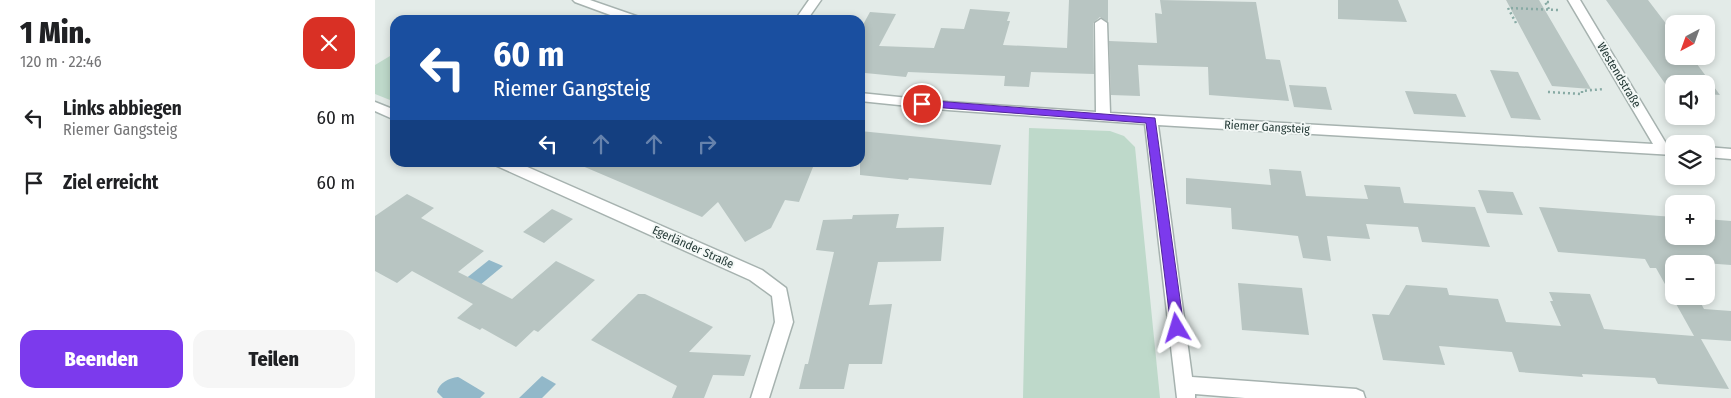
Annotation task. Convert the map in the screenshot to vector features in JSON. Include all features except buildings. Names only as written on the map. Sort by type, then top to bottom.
[{"type":"street","points":[[579,0],[621,15]]},
{"type":"street","points":[[804,15],[815,0]]},
{"type":"street","name":"Westendstraße","points":[[1574,0],[1629,91],[1665,144]]},
{"type":"street","points":[[1101,23],[1103,117]]},
{"type":"street","name":"Riemer Gangsteig","points":[[865,98],[948,106],[1103,117],[1665,150]]},
{"type":"street","points":[[375,106],[390,113]]},
{"type":"street","points":[[1151,120],[1185,392],[1356,398]]},
{"type":"street","points":[[1715,153],[1731,154]]},
{"type":"street","name":"Egerländer Straße","points":[[513,167],[756,275],[780,293],[785,322],[760,398]]},
{"type":"path","points":[[1549,9],[1545,2],[1550,2]]},
{"type":"path","points":[[1516,23],[1509,8],[1581,12]]},
{"type":"path","points":[[1549,92],[1582,94],[1582,91],[1595,88],[1629,91]]},
{"type":"green space","points":[[390,56],[390,100],[375,94],[375,65]]},
{"type":"green space","points":[[1029,128],[1110,131],[1124,136],[1135,147],[1160,398],[1023,398]]},
{"type":"water","points":[[489,260],[503,266],[468,295],[454,288]]},
{"type":"water","points":[[542,376],[556,384],[542,398],[519,398]]},
{"type":"water","points":[[458,377],[485,393],[480,398],[443,398],[437,392],[445,382],[451,378]]},
{"type":"route","points":[[922,104],[1151,120],[1177,328]]}]
